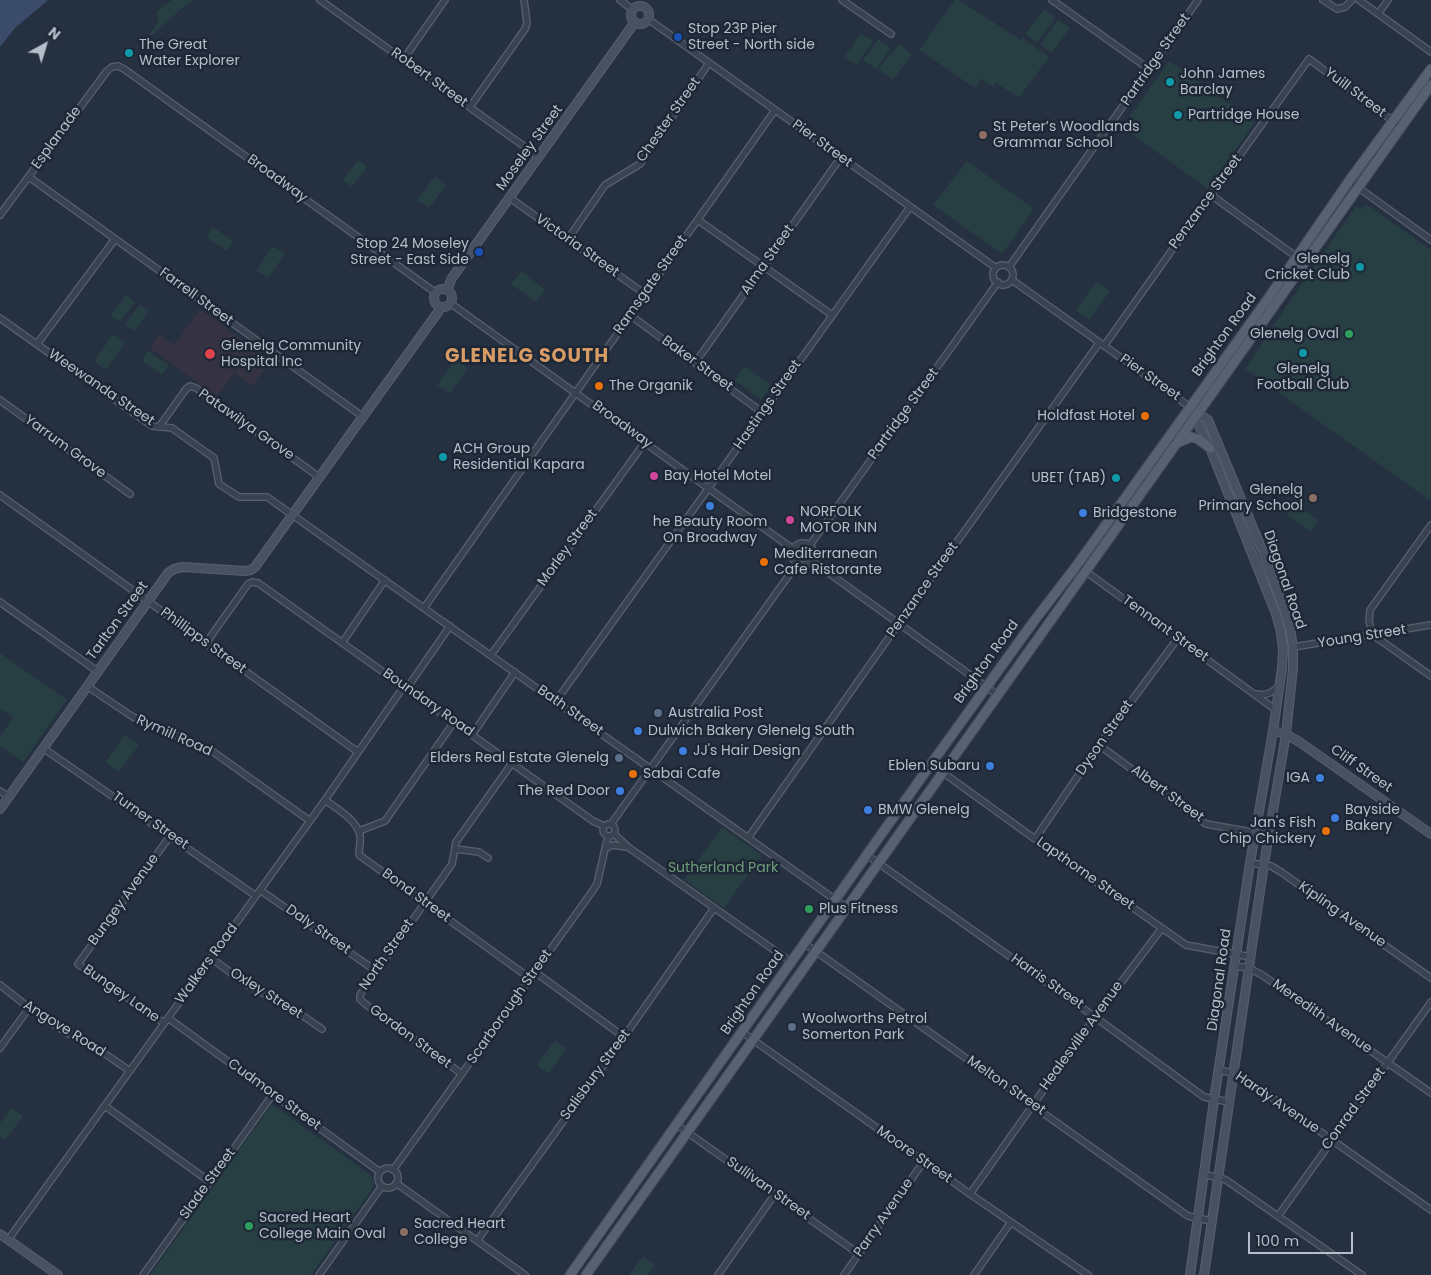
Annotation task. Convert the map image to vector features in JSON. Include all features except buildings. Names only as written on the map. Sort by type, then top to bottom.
[{"type":"main road","points":[[645,7],[650,0]]},
{"type":"main road","points":[[640,6],[645,7],[649,14],[648,19],[644,23],[635,22],[631,12],[640,6]]},
{"type":"main road","name":"Moseley Street","points":[[447,290],[452,278],[635,22]]},
{"type":"main road","name":"Brighton Road","points":[[570,1275],[1034,621],[1077,565],[1190,407],[1271,302],[1287,287],[1358,187],[1431,69]]},
{"type":"main road","name":"Brighton Road","points":[[586,1275],[942,772],[1178,444],[1271,302],[1279,282],[1349,181],[1431,85]]},
{"type":"main road","points":[[1279,282],[1282,290],[1285,290],[1287,287]]},
{"type":"main road","points":[[442,289],[447,290],[451,295],[450,303],[440,307],[434,301],[436,292],[442,289]]},
{"type":"main road","points":[[292,515],[440,307]]},
{"type":"main road","name":"Diagonal Road","points":[[1190,407],[1197,416],[1276,614],[1283,650],[1274,731],[1250,862],[1190,1275]]},
{"type":"main road","name":"Diagonal Road","points":[[1197,416],[1208,420],[1263,552],[1285,612],[1293,647],[1293,668],[1284,749],[1264,864],[1204,1275]]},
{"type":"main road","points":[[1178,444],[1191,437],[1210,448]]},
{"type":"main road","name":"Tarlton Street","points":[[0,809],[168,573],[183,567],[251,570],[292,515]]},
{"type":"main road","name":"Cliff Street","points":[[1274,731],[1286,734],[1305,745],[1431,834]]},
{"type":"main road","points":[[1284,749],[1286,745],[1291,743],[1305,745]]},
{"type":"main road","points":[[0,1234],[56,1274]]},
{"type":"street","name":"Robert Street","points":[[320,0],[539,157]]},
{"type":"street","points":[[403,60],[446,0]]},
{"type":"street","points":[[470,107],[525,29],[527,23],[524,0]]},
{"type":"street","points":[[620,0],[633,10]]},
{"type":"street","points":[[842,0],[891,34]]},
{"type":"street","points":[[1052,0],[1149,69]]},
{"type":"street","name":"Partridge Street","points":[[1009,267],[1198,0]]},
{"type":"street","points":[[1323,0],[1336,9],[1345,7],[1352,0]]},
{"type":"street","points":[[1359,0],[1431,52]]},
{"type":"street","points":[[1378,14],[1388,0]]},
{"type":"street","name":"Pier Street","points":[[648,19],[996,268]]},
{"type":"street","name":"Yuill Street","points":[[1309,59],[1397,124]]},
{"type":"street","name":"Penzance Street","points":[[748,838],[899,623],[1309,59]]},
{"type":"street","name":"Chester Street","points":[[568,239],[605,185],[640,164],[709,63]]},
{"type":"street","name":"Esplanade","points":[[0,215],[107,71],[112,67],[118,66]]},
{"type":"street","name":"Broadway","points":[[118,66],[436,292]]},
{"type":"street","name":"Ramsgate Street","points":[[424,608],[775,110]]},
{"type":"street","name":"Alma Street","points":[[694,362],[841,157]]},
{"type":"street","name":"Farrell Street","points":[[29,177],[362,416]]},
{"type":"street","points":[[1349,181],[1431,240]]},
{"type":"street","points":[[1211,195],[1304,263]]},
{"type":"street","name":"Victoria Street","points":[[510,198],[645,294]]},
{"type":"street","name":"Hastings Street","points":[[556,701],[910,207]]},
{"type":"street","points":[[698,220],[832,315]]},
{"type":"street","points":[[37,344],[115,239]]},
{"type":"street","points":[[1001,265],[1009,267],[1013,271],[1012,280],[1004,284],[998,282],[994,274],[996,268],[1001,265]]},
{"type":"street","name":"Pier Street","points":[[1012,280],[1190,407]]},
{"type":"street","name":"Partridge Street","points":[[810,545],[998,282]]},
{"type":"street","name":"Broadway","points":[[450,303],[793,548]]},
{"type":"street","name":"Baker Street","points":[[630,316],[763,412]]},
{"type":"street","name":"Weewanda Street","points":[[0,318],[152,426],[172,428],[214,458],[219,484],[238,497],[267,497],[292,515]]},
{"type":"street","name":"Patawilya Grove","points":[[159,427],[190,386],[196,388],[319,477]]},
{"type":"street","name":"Yarrum Grove","points":[[0,400],[130,494]]},
{"type":"street","name":"Morley Street","points":[[491,655],[645,442]]},
{"type":"street","name":"Phillipps Street","points":[[0,495],[358,752]]},
{"type":"street","name":"Bath Street","points":[[292,515],[847,908]]},
{"type":"street","points":[[1431,525],[1370,610],[1369,621],[1373,635],[1431,676]]},
{"type":"street","points":[[802,543],[810,545],[814,555],[812,561],[805,565],[795,562],[792,555],[793,548],[802,543]]},
{"type":"street","points":[[812,561],[998,695]]},
{"type":"street","points":[[791,962],[611,835],[603,832],[604,826],[611,824],[798,564]]},
{"type":"street","name":"Tennant Street","points":[[1077,565],[1276,710]]},
{"type":"street","points":[[342,643],[385,580]]},
{"type":"street","name":"Boundary Road","points":[[206,643],[248,584],[252,582],[258,583],[593,821],[604,826]]},
{"type":"street","points":[[0,602],[98,671]]},
{"type":"street","name":"Young Street","points":[[1293,647],[1431,625]]},
{"type":"street","name":"Walkers Road","points":[[8,1240],[450,626]]},
{"type":"street","name":"Dyson Street","points":[[1035,839],[1099,745],[1178,638]]},
{"type":"street","points":[[472,735],[515,672]]},
{"type":"street","name":"Rymill Road","points":[[87,686],[133,717],[212,751],[310,821]]},
{"type":"street","points":[[1254,693],[1262,695],[1273,693],[1280,686]]},
{"type":"street","points":[[325,800],[350,818],[359,831],[385,820],[454,722]]},
{"type":"street","name":"Albert Street","points":[[1099,745],[1206,824],[1269,835]]},
{"type":"street","name":"Turner Street","points":[[43,748],[256,896]]},
{"type":"street","name":"North Street","points":[[359,997],[452,864],[456,842],[512,763]]},
{"type":"street","name":"Lapthorne Street","points":[[931,764],[1186,945],[1251,957]]},
{"type":"street","points":[[0,791],[9,797]]},
{"type":"street","points":[[611,824],[615,828],[611,835]]},
{"type":"street","name":"Bond Street","points":[[359,831],[359,855],[530,979]]},
{"type":"street","name":"Scarborough Street","points":[[393,1170],[597,884],[611,835]]},
{"type":"street","name":"Bungey Avenue","points":[[78,964],[170,836]]},
{"type":"street","points":[[606,848],[613,845],[628,847]]},
{"type":"street","points":[[455,849],[479,852],[488,858]]},
{"type":"street","name":"Harris Street","points":[[867,855],[1204,1097],[1229,1102]]},
{"type":"street","name":"Kipling Avenue","points":[[1250,862],[1271,866],[1281,872],[1431,978]]},
{"type":"street","name":"Daly Street","points":[[260,890],[376,971]]},
{"type":"street","name":"Salisbury Street","points":[[477,1241],[714,908]]},
{"type":"street","name":"Healesville Avenue","points":[[970,1194],[1095,1017],[1162,928]]},
{"type":"street","name":"Melton Street","points":[[804,943],[1188,1216],[1211,1221]]},
{"type":"street","name":"Oxley Street","points":[[211,958],[249,986],[293,1009],[322,1029]]},
{"type":"street","name":"Bungey Lane","points":[[78,964],[166,1021]]},
{"type":"street","name":"Meredith Avenue","points":[[1234,966],[1249,968],[1262,975],[1431,1093]]},
{"type":"street","points":[[535,972],[624,1037]]},
{"type":"street","name":"Angove Road","points":[[0,985],[28,1008],[69,1034],[96,1047],[130,1071]]},
{"type":"street","name":"Gordon Street","points":[[359,997],[364,1004],[462,1074]]},
{"type":"street","name":"Conrad Street","points":[[1278,1216],[1431,1002]]},
{"type":"street","points":[[0,1048],[28,1008]]},
{"type":"street","name":"Cudmore Street","points":[[166,1021],[273,1094],[380,1172]]},
{"type":"street","name":"Moore Street","points":[[742,1032],[970,1194],[1088,1275]]},
{"type":"street","name":"Hardy Avenue","points":[[1219,1070],[1233,1072],[1247,1080],[1431,1210]]},
{"type":"street","name":"Slade Street","points":[[143,1275],[273,1094]]},
{"type":"street","points":[[105,1106],[210,1182]]},
{"type":"street","name":"Sullivan Street","points":[[677,1125],[859,1254]]},
{"type":"street","name":"Parry Avenue","points":[[844,1275],[924,1161]]},
{"type":"street","points":[[385,1168],[393,1170],[397,1174],[396,1183],[388,1188],[382,1186],[378,1181],[380,1172],[385,1168]]},
{"type":"street","points":[[1204,1175],[1226,1180],[1362,1275]]},
{"type":"street","points":[[396,1183],[525,1275]]},
{"type":"street","points":[[319,1275],[382,1186]]},
{"type":"street","points":[[718,1275],[775,1194]]},
{"type":"street","points":[[974,1275],[1011,1222]]},
{"type":"shaded area","name":"Glenelg Community Hospital Inc","points":[[200,309],[271,360],[252,386],[234,373],[217,397],[150,348],[159,334],[174,345]]},
{"type":"green space","points":[[172,0],[193,0],[179,11],[178,9],[178,12],[151,36],[150,34],[158,22],[157,11]]},
{"type":"green space","points":[[955,0],[959,0],[1021,40],[1023,38],[1049,57],[1019,98],[996,83],[993,87],[982,79],[975,88],[919,50]]},
{"type":"green space","points":[[1044,9],[1056,18],[1037,43],[1025,34]]},
{"type":"green space","points":[[1058,19],[1070,28],[1052,53],[1040,45]]},
{"type":"green space","points":[[861,33],[873,41],[856,65],[844,57]]},
{"type":"green space","points":[[878,39],[891,48],[876,69],[863,60]]},
{"type":"green space","points":[[899,44],[912,54],[893,80],[878,69]]},
{"type":"green space","points":[[1169,61],[1255,122],[1208,189],[1122,127]]},
{"type":"green space","points":[[358,160],[367,167],[352,187],[343,180]]},
{"type":"green space","points":[[967,161],[1034,209],[1002,254],[933,205]]},
{"type":"green space","points":[[435,176],[446,185],[429,208],[417,200]]},
{"type":"green space","name":"Glenelg Oval","points":[[1366,204],[1431,250],[1431,501],[1245,369],[1356,206],[1361,209]]},
{"type":"green space","points":[[213,227],[233,241],[227,251],[206,237]]},
{"type":"green space","points":[[273,246],[285,254],[268,278],[256,270]]},
{"type":"green space","points":[[521,271],[545,289],[536,302],[511,284]]},
{"type":"green space","points":[[1097,281],[1110,291],[1089,320],[1076,310]]},
{"type":"green space","points":[[126,295],[135,302],[120,322],[111,315]]},
{"type":"green space","points":[[140,304],[149,311],[134,331],[125,324]]},
{"type":"green space","points":[[113,334],[125,343],[106,370],[94,361]]},
{"type":"green space","points":[[148,351],[169,365],[162,375],[142,361]]},
{"type":"green space","points":[[456,359],[468,368],[450,394],[437,385]]},
{"type":"green space","points":[[745,366],[771,385],[761,400],[734,380]]},
{"type":"green space","points":[[1295,504],[1319,521],[1311,532],[1287,515]]},
{"type":"green space","points":[[0,653],[67,700],[23,762],[0,746],[0,736],[13,718],[0,708]]},
{"type":"green space","points":[[125,735],[139,745],[119,772],[105,762]]},
{"type":"green space","name":"Sutherland Park","points":[[722,827],[762,855],[724,908],[684,880]]},
{"type":"green space","points":[[555,1040],[567,1049],[548,1074],[537,1065]]},
{"type":"green space","points":[[272,1104],[372,1176],[374,1186],[311,1275],[150,1275]]},
{"type":"green space","points":[[11,1108],[23,1116],[5,1140],[0,1136],[0,1123]]},
{"type":"green space","points":[[643,1256],[655,1265],[648,1275],[629,1275]]},
{"type":"water","points":[[0,0],[48,0],[14,29],[0,47]]},
{"type":"place","name":"Stop 23P Pier Street - North side","points":[[678,37]]},
{"type":"place","name":"The Great Water Explorer","points":[[129,53]]},
{"type":"place","name":"John James Barclay","points":[[1170,82]]},
{"type":"place","name":"Partridge House","points":[[1178,115]]},
{"type":"place","name":"St Peter’s Woodlands Grammar School","points":[[983,135]]},
{"type":"place","name":"Stop 24 Moseley Street - East Side","points":[[479,252]]},
{"type":"place","name":"Glenelg Cricket Club","points":[[1360,267]]},
{"type":"place","name":"Glenelg Oval","points":[[1349,334]]},
{"type":"place","name":"Glenelg Football Club","points":[[1303,353]]},
{"type":"place","name":"Glenelg Community Hospital Inc","points":[[210,354]]},
{"type":"place","name":"The Organik","points":[[599,386]]},
{"type":"place","name":"Holdfast Hotel","points":[[1145,416]]},
{"type":"place","name":"ACH Group Residential Kapara","points":[[443,457]]},
{"type":"place","name":"Bay Hotel Motel","points":[[654,476]]},
{"type":"place","name":"UBET (TAB)","points":[[1116,478]]},
{"type":"place","name":"Glenelg Primary School","points":[[1313,498]]},
{"type":"place","name":"he Beauty Room On Broadway","points":[[710,506]]},
{"type":"place","name":"Bridgestone","points":[[1083,513]]},
{"type":"place","name":"NORFOLK MOTOR INN","points":[[790,520]]},
{"type":"place","name":"Mediterranean Cafe Ristorante","points":[[764,562]]},
{"type":"place","name":"Australia Post","points":[[658,713]]},
{"type":"place","name":"Dulwich Bakery Glenelg South","points":[[638,731]]},
{"type":"place","name":"JJ's Hair Design","points":[[683,751]]},
{"type":"place","name":"Elders Real Estate Glenelg","points":[[619,758]]},
{"type":"place","name":"Eblen Subaru","points":[[990,766]]},
{"type":"place","name":"Sabai Cafe","points":[[633,774]]},
{"type":"place","name":"IGA","points":[[1320,778]]},
{"type":"place","name":"The Red Door","points":[[620,791]]},
{"type":"place","name":"BMW Glenelg","points":[[868,810]]},
{"type":"place","name":"Bayside Bakery","points":[[1335,818]]},
{"type":"place","name":"Jan's Fish Chip Chickery","points":[[1326,831]]},
{"type":"place","name":"Plus Fitness","points":[[809,909]]},
{"type":"place","name":"Woolworths Petrol Somerton Park","points":[[792,1027]]},
{"type":"place","name":"Sacred Heart College Main Oval","points":[[249,1226]]},
{"type":"place","name":"Sacred Heart College","points":[[404,1232]]},
{"type":"district","name":"GLENELG SOUTH","points":[[527,357]]}]
